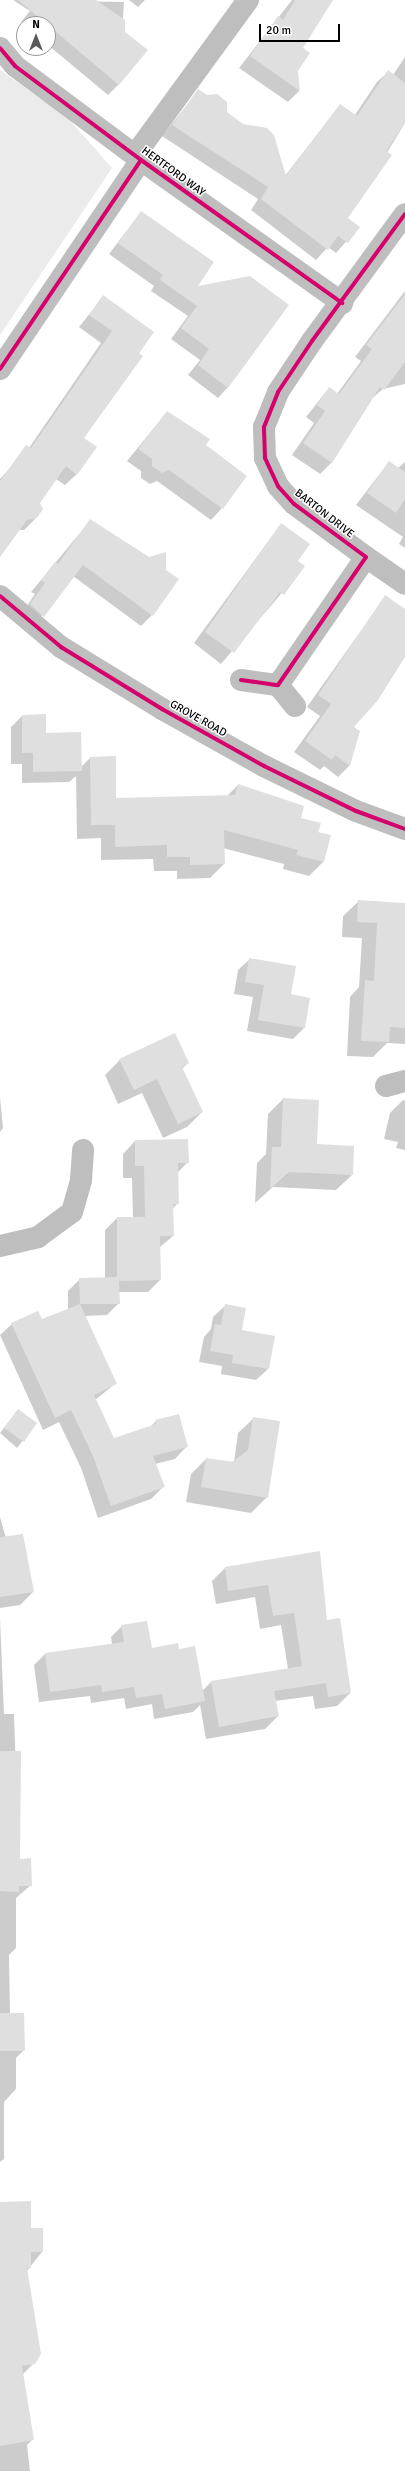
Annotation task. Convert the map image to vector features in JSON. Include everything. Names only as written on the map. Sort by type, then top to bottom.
[{"type":"street","points":[[0,369],[138,157],[248,0]]},
{"type":"street","name":"HERTFORD WAY","points":[[0,48],[15,66],[138,157],[342,303]]},
{"type":"street","name":"BARTON DRIVE","points":[[405,214],[278,392],[264,428],[265,458],[278,486],[294,504],[405,584]]},
{"type":"street","points":[[278,685],[366,557]]},
{"type":"street","name":"GROVE ROAD","points":[[0,596],[61,647],[162,709],[264,766],[356,811],[405,829]]},
{"type":"street","points":[[241,680],[278,685],[295,706]]},
{"type":"street","points":[[0,1246],[38,1238],[72,1212],[81,1180],[83,1150]]},
{"type":"shaded area","points":[[0,70],[67,117],[112,168],[0,335]]},
{"type":"building","points":[[18,0],[96,0],[125,20],[125,32],[148,50],[119,85],[56,32],[56,16],[37,16]]},
{"type":"building","points":[[295,0],[333,0],[303,48],[310,53],[298,71],[300,91],[250,56],[278,16],[283,20]]},
{"type":"building","points":[[388,70],[405,83],[405,123],[386,151],[392,155],[348,218],[360,227],[348,243],[338,236],[328,250],[261,199],[268,187],[172,125],[198,89],[207,95],[217,94],[227,102],[227,112],[243,124],[267,128],[274,135],[286,176],[340,104],[357,116]]},
{"type":"building","points":[[141,211],[214,262],[198,286],[250,276],[289,305],[228,388],[198,365],[209,349],[181,328],[197,306],[160,280],[163,275],[118,243]]},
{"type":"building","points":[[405,294],[405,362],[384,390],[380,387],[332,463],[303,443],[325,411],[317,405],[329,387],[339,394],[372,349],[366,345]]},
{"type":"building","points":[[103,295],[154,332],[139,353],[143,356],[84,438],[97,447],[77,475],[66,466],[40,503],[43,509],[37,518],[27,520],[0,557],[0,481],[26,445],[31,448],[112,331],[89,315]]},
{"type":"building","points":[[167,411],[210,439],[206,445],[247,476],[223,509],[169,470],[162,473],[152,466],[152,459],[138,449]]},
{"type":"building","points":[[389,461],[405,472],[405,499],[396,513],[367,493]]},
{"type":"building","points":[[90,519],[149,557],[166,552],[166,570],[179,579],[153,616],[83,565],[44,617],[30,604],[45,583],[41,580],[55,562],[58,564]]},
{"type":"building","points":[[281,523],[310,544],[298,561],[305,566],[284,595],[280,592],[234,653],[205,632]]},
{"type":"building","points":[[385,595],[405,609],[405,657],[378,700],[354,727],[360,731],[350,766],[335,755],[332,760],[305,741],[331,704],[318,695]]},
{"type":"building","points":[[46,714],[46,733],[81,732],[82,771],[33,772],[33,753],[22,753],[22,715]]},
{"type":"building","points":[[116,756],[116,798],[235,795],[238,784],[304,806],[301,818],[321,823],[318,832],[331,835],[324,862],[296,855],[298,850],[224,830],[225,864],[190,865],[190,857],[167,857],[167,845],[115,847],[115,825],[91,825],[90,757]]},
{"type":"building","points":[[358,900],[405,903],[405,1028],[390,1027],[389,1042],[361,1041],[365,980],[374,981],[377,923],[357,922]]},
{"type":"building","points":[[249,958],[296,966],[291,994],[310,998],[305,1028],[258,1020],[264,985],[245,982]]},
{"type":"building","points":[[175,1033],[189,1063],[182,1067],[203,1112],[178,1124],[157,1079],[134,1090],[119,1059]]},
{"type":"building","points":[[283,1098],[319,1100],[317,1144],[354,1146],[353,1175],[289,1172],[270,1189],[272,1147],[281,1147]]},
{"type":"building","points":[[188,1139],[189,1163],[178,1163],[179,1204],[173,1204],[174,1236],[160,1236],[161,1280],[119,1281],[120,1304],[80,1304],[79,1278],[117,1277],[117,1217],[145,1217],[144,1166],[135,1166],[135,1140]]},
{"type":"building","points":[[80,1304],[117,1384],[94,1395],[114,1438],[156,1424],[155,1420],[179,1414],[188,1447],[153,1456],[165,1487],[111,1506],[93,1456],[71,1410],[55,1418],[11,1323],[38,1311],[42,1319]]},
{"type":"building","points":[[225,1304],[246,1308],[242,1330],[275,1336],[269,1369],[232,1363],[233,1355],[210,1351],[215,1324],[221,1325]]},
{"type":"building","points":[[18,1409],[37,1423],[24,1442],[4,1428]]},
{"type":"building","points":[[253,1417],[280,1421],[268,1498],[201,1487],[206,1458],[232,1462],[248,1450]]},
{"type":"building","points":[[23,1534],[34,1592],[0,1597],[0,1537]]},
{"type":"building","points":[[320,1551],[327,1620],[340,1618],[351,1693],[328,1697],[326,1683],[274,1691],[279,1716],[219,1727],[211,1681],[302,1666],[294,1613],[273,1616],[268,1585],[228,1591],[225,1567]]},
{"type":"building","points":[[147,1621],[152,1648],[178,1643],[179,1649],[195,1646],[205,1701],[165,1709],[162,1694],[136,1698],[134,1687],[102,1692],[101,1685],[50,1692],[45,1653],[124,1642],[121,1625]]},
{"type":"building","points":[[0,1751],[21,1751],[20,1859],[31,1858],[32,1886],[19,1886],[19,1892],[0,1891]]},
{"type":"building","points":[[0,2013],[24,2013],[25,2051],[0,2051]]},
{"type":"building","points":[[31,2201],[31,2228],[43,2228],[43,2252],[31,2252],[31,2268],[27,2268],[41,2354],[35,2364],[22,2366],[34,2440],[0,2446],[0,2202]]},
{"type":"cycle path","points":[[0,48],[15,66],[141,160],[342,303]]},
{"type":"cycle path","points":[[0,369],[141,160]]},
{"type":"cycle path","points":[[241,680],[278,685],[366,557],[294,504],[278,486],[265,458],[264,427],[278,392],[312,341],[405,214]]},
{"type":"cycle path","points":[[0,596],[61,647],[162,709],[264,766],[356,811],[405,829]]}]
